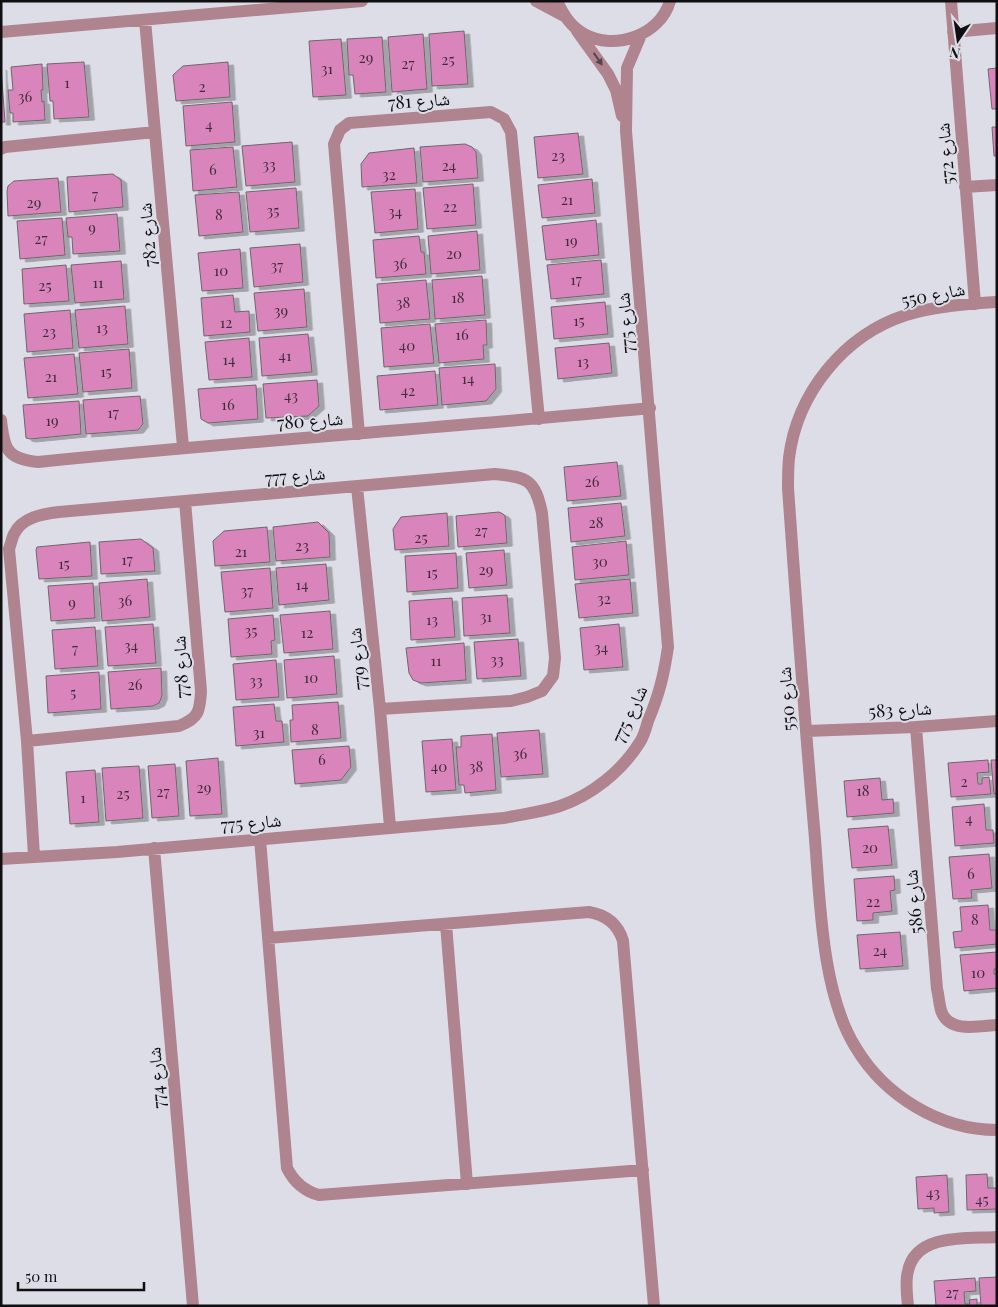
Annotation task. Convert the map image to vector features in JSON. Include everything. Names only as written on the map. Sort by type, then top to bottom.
[{"type":"street","points":[[1,32],[332,2],[362,1]]},
{"type":"street","points":[[536,1],[566,18],[584,34],[602,40],[622,41],[641,35],[657,23],[670,1]]},
{"type":"street","points":[[557,1],[566,18]]},
{"type":"street","name":"شارع 572","points":[[951,1],[975,304]]},
{"type":"street","name":"شارع 775","points":[[566,18],[608,74],[616,90],[626,130]]},
{"type":"street","name":"شارع 782","points":[[145,20],[183,447]]},
{"type":"street","points":[[953,32],[997,28]]},
{"type":"street","name":"شارع 775","points":[[1,859],[504,818],[561,806],[584,795],[624,764],[641,741],[663,680],[668,647],[626,130],[627,68],[641,35]]},
{"type":"street","name":"شارع 781","points":[[359,434],[334,144],[340,130],[349,123],[491,112],[504,119],[511,132],[539,420]]},
{"type":"street","points":[[1,149],[155,132]]},
{"type":"street","points":[[966,186],[997,184]]},
{"type":"street","name":"شارع 550","points":[[997,302],[938,308],[906,315],[877,328],[846,349],[824,372],[800,415],[789,457],[788,488],[806,731],[827,960],[842,1022],[866,1063],[893,1092],[916,1107],[939,1118],[965,1125],[997,1130]]},
{"type":"street","name":"شارع 780","points":[[1,420],[3,439],[8,451],[23,461],[38,462],[183,447],[539,420],[650,408]]},
{"type":"street","name":"شارع 777","points":[[34,856],[27,741],[10,549],[14,533],[23,522],[44,514],[494,474],[514,476],[529,481],[538,494],[542,513],[555,658],[553,676],[542,691],[511,701],[380,709]]},
{"type":"street","name":"شارع 779","points":[[357,487],[390,827]]},
{"type":"street","name":"شارع 778","points":[[27,741],[179,726],[196,717],[200,708],[201,691],[185,502]]},
{"type":"street","name":"شارع 583","points":[[806,731],[916,727],[997,721]]},
{"type":"street","name":"شارع 586","points":[[916,727],[941,1012],[954,1025],[967,1027],[997,1025]]},
{"type":"street","points":[[260,839],[287,1168],[294,1180],[305,1190],[319,1195],[643,1170]]},
{"type":"street","name":"شارع 774","points":[[154,848],[193,1306]]},
{"type":"street","points":[[268,938],[589,912],[604,916],[616,926],[623,942],[654,1306]]},
{"type":"street","points":[[446,924],[467,1184]]},
{"type":"street","points":[[908,1306],[907,1272],[912,1258],[924,1247],[936,1241],[997,1237]]},
{"type":"building","points":[[464,31],[468,84],[432,86],[429,34]]},
{"type":"building","points":[[423,34],[427,89],[392,92],[388,37]]},
{"type":"building","points":[[382,37],[386,92],[355,94],[353,75],[349,75],[347,39]]},
{"type":"building","points":[[341,39],[346,95],[313,97],[309,41]]},
{"type":"building","points":[[84,62],[89,117],[54,119],[53,101],[50,101],[47,64]]},
{"type":"building","points":[[228,62],[230,97],[176,101],[173,75],[183,66]]},
{"type":"building","points":[[42,64],[43,90],[41,90],[42,102],[44,101],[45,120],[13,122],[13,113],[10,113],[8,90],[13,90],[11,67]]},
{"type":"building","points":[[1,67],[5,122],[1,122]]},
{"type":"building","points":[[997,68],[997,109],[992,109],[988,69]]},
{"type":"building","points":[[232,102],[235,142],[186,146],[183,106]]},
{"type":"building","points":[[992,127],[997,127],[997,156],[994,156]]},
{"type":"building","points":[[578,133],[583,174],[538,178],[534,137]]},
{"type":"building","points":[[292,142],[295,182],[246,186],[242,146]]},
{"type":"building","points":[[465,144],[472,147],[476,152],[478,178],[423,182],[420,147]]},
{"type":"building","points":[[233,147],[237,187],[193,191],[190,150]]},
{"type":"building","points":[[414,148],[417,183],[362,187],[361,164],[369,153]]},
{"type":"building","points":[[113,174],[121,180],[123,207],[69,212],[67,177]]},
{"type":"building","points":[[58,178],[61,212],[8,216],[7,191],[8,186],[14,181]]},
{"type":"building","points":[[592,179],[595,213],[542,218],[538,185]]},
{"type":"building","points":[[473,184],[476,225],[427,229],[423,188]]},
{"type":"building","points":[[296,188],[299,228],[250,232],[246,192]]},
{"type":"building","points":[[415,189],[418,229],[375,233],[371,192]]},
{"type":"building","points":[[239,192],[243,232],[199,236],[195,195]]},
{"type":"building","points":[[117,214],[120,251],[73,254],[72,237],[68,237],[66,218]]},
{"type":"building","points":[[62,218],[65,255],[20,259],[17,221]]},
{"type":"building","points":[[596,220],[599,255],[546,260],[542,226]]},
{"type":"building","points":[[477,231],[480,270],[431,274],[428,236]]},
{"type":"building","points":[[419,236],[421,252],[424,252],[426,274],[376,278],[373,240]]},
{"type":"building","points":[[300,244],[303,282],[254,287],[250,248]]},
{"type":"building","points":[[240,249],[243,288],[202,291],[198,253]]},
{"type":"building","points":[[601,260],[604,294],[551,299],[547,265]]},
{"type":"building","points":[[121,261],[124,299],[75,303],[71,265]]},
{"type":"building","points":[[66,265],[69,301],[24,304],[22,269]]},
{"type":"building","points":[[482,276],[485,315],[435,319],[432,280]]},
{"type":"building","points":[[426,280],[430,319],[380,323],[377,284]]},
{"type":"building","points":[[304,289],[307,327],[258,331],[254,293]]},
{"type":"building","points":[[233,295],[235,312],[249,311],[250,332],[204,336],[201,298]]},
{"type":"building","points":[[605,302],[608,334],[554,339],[551,307]]},
{"type":"building","points":[[125,306],[128,344],[79,348],[75,310]]},
{"type":"building","points":[[70,310],[73,348],[27,352],[24,314]]},
{"type":"building","points":[[486,320],[487,345],[483,345],[484,359],[439,363],[435,324]]},
{"type":"building","points":[[430,324],[434,363],[384,367],[381,328]]},
{"type":"building","points":[[308,334],[312,372],[262,376],[259,338]]},
{"type":"building","points":[[249,338],[252,377],[209,380],[205,342]]},
{"type":"building","points":[[609,343],[612,373],[558,379],[555,348]]},
{"type":"building","points":[[129,349],[132,388],[83,392],[79,353]]},
{"type":"building","points":[[74,354],[78,394],[28,398],[24,358]]},
{"type":"building","points":[[495,364],[496,389],[486,401],[442,405],[439,368]]},
{"type":"building","points":[[435,371],[438,405],[380,410],[377,376]]},
{"type":"building","points":[[317,380],[319,406],[308,416],[266,418],[263,384]]},
{"type":"building","points":[[256,385],[258,419],[208,423],[201,419],[198,389]]},
{"type":"building","points":[[140,396],[143,424],[138,430],[86,434],[83,400]]},
{"type":"building","points":[[79,401],[81,434],[26,438],[23,405]]},
{"type":"building","points":[[617,462],[621,496],[567,501],[564,467]]},
{"type":"building","points":[[621,503],[625,536],[571,542],[568,508]]},
{"type":"building","points":[[499,512],[505,516],[507,543],[458,547],[456,516]]},
{"type":"building","points":[[447,513],[449,546],[395,550],[393,529],[401,517]]},
{"type":"building","points":[[318,522],[329,533],[330,557],[276,561],[273,527]]},
{"type":"building","points":[[267,527],[270,562],[215,566],[213,541],[224,531]]},
{"type":"building","points":[[141,539],[153,548],[155,571],[101,574],[99,542]]},
{"type":"building","points":[[626,541],[629,575],[575,580],[572,547]]},
{"type":"building","points":[[90,542],[92,576],[39,579],[37,547]]},
{"type":"building","points":[[504,550],[507,585],[469,588],[466,553]]},
{"type":"building","points":[[456,553],[458,588],[407,592],[405,556]]},
{"type":"building","points":[[326,564],[329,600],[279,605],[276,568]]},
{"type":"building","points":[[270,568],[273,608],[225,612],[221,572]]},
{"type":"building","points":[[147,579],[150,617],[102,621],[99,583]]},
{"type":"building","points":[[630,579],[633,613],[579,618],[575,584]]},
{"type":"building","points":[[93,583],[95,618],[51,621],[48,586]]},
{"type":"building","points":[[507,595],[510,633],[464,636],[462,598]]},
{"type":"building","points":[[452,598],[455,637],[411,640],[409,601]]},
{"type":"building","points":[[330,611],[333,649],[284,653],[280,615]]},
{"type":"building","points":[[273,615],[275,640],[271,641],[272,654],[231,657],[228,619]]},
{"type":"building","points":[[153,624],[156,663],[108,666],[105,627]]},
{"type":"building","points":[[619,624],[623,667],[584,670],[580,628]]},
{"type":"building","points":[[95,627],[98,666],[55,669],[52,630]]},
{"type":"building","points":[[518,639],[521,676],[477,679],[474,642]]},
{"type":"building","points":[[464,643],[466,680],[421,683],[413,680],[409,673],[406,648]]},
{"type":"building","points":[[334,656],[337,694],[287,698],[284,660]]},
{"type":"building","points":[[276,660],[279,697],[236,700],[233,664]]},
{"type":"building","points":[[161,668],[162,696],[159,703],[153,706],[111,709],[108,672]]},
{"type":"building","points":[[99,672],[101,709],[48,713],[46,676]]},
{"type":"building","points":[[338,702],[341,738],[291,742],[290,720],[293,720],[292,705]]},
{"type":"building","points":[[274,704],[276,721],[282,721],[284,742],[236,746],[233,707]]},
{"type":"building","points":[[539,730],[543,774],[501,777],[497,733]]},
{"type":"building","points":[[492,734],[496,790],[465,793],[464,785],[459,785],[456,747],[461,747],[461,736]]},
{"type":"building","points":[[452,739],[456,790],[426,792],[422,741]]},
{"type":"building","points":[[349,746],[351,767],[341,780],[295,784],[292,750]]},
{"type":"building","points":[[218,758],[222,814],[190,816],[186,761]]},
{"type":"building","points":[[988,760],[989,772],[977,773],[978,784],[982,784],[982,778],[989,777],[991,794],[951,797],[948,763]]},
{"type":"building","points":[[991,760],[997,760],[997,793],[994,794]]},
{"type":"building","points":[[175,764],[179,816],[152,818],[148,766]]},
{"type":"building","points":[[139,766],[143,818],[106,821],[102,768]]},
{"type":"building","points":[[95,770],[99,822],[70,824],[66,772]]},
{"type":"building","points":[[880,778],[882,800],[893,799],[894,813],[847,817],[844,781]]},
{"type":"building","points":[[984,804],[986,830],[993,830],[994,843],[955,846],[952,807]]},
{"type":"building","points":[[888,826],[892,865],[852,868],[848,829]]},
{"type":"building","points":[[989,854],[992,888],[971,890],[972,898],[953,899],[949,857]]},
{"type":"building","points":[[894,876],[895,890],[890,891],[892,911],[873,913],[873,920],[857,921],[854,879]]},
{"type":"building","points":[[988,905],[990,930],[997,930],[997,944],[955,948],[953,932],[962,931],[960,907]]},
{"type":"building","points":[[900,932],[903,966],[860,969],[857,935]]},
{"type":"building","points":[[997,952],[997,969],[994,969],[994,974],[997,974],[997,988],[964,991],[960,955]]},
{"type":"building","points":[[987,1174],[988,1188],[997,1188],[997,1209],[967,1210],[966,1175]]},
{"type":"building","points":[[947,1175],[949,1212],[934,1213],[934,1208],[918,1209],[916,1177]]},
{"type":"building","points":[[997,1277],[997,1306],[981,1306],[979,1278]]},
{"type":"building","points":[[975,1278],[976,1291],[964,1292],[965,1304],[970,1304],[969,1300],[977,1299],[977,1306],[936,1306],[934,1281]]}]
